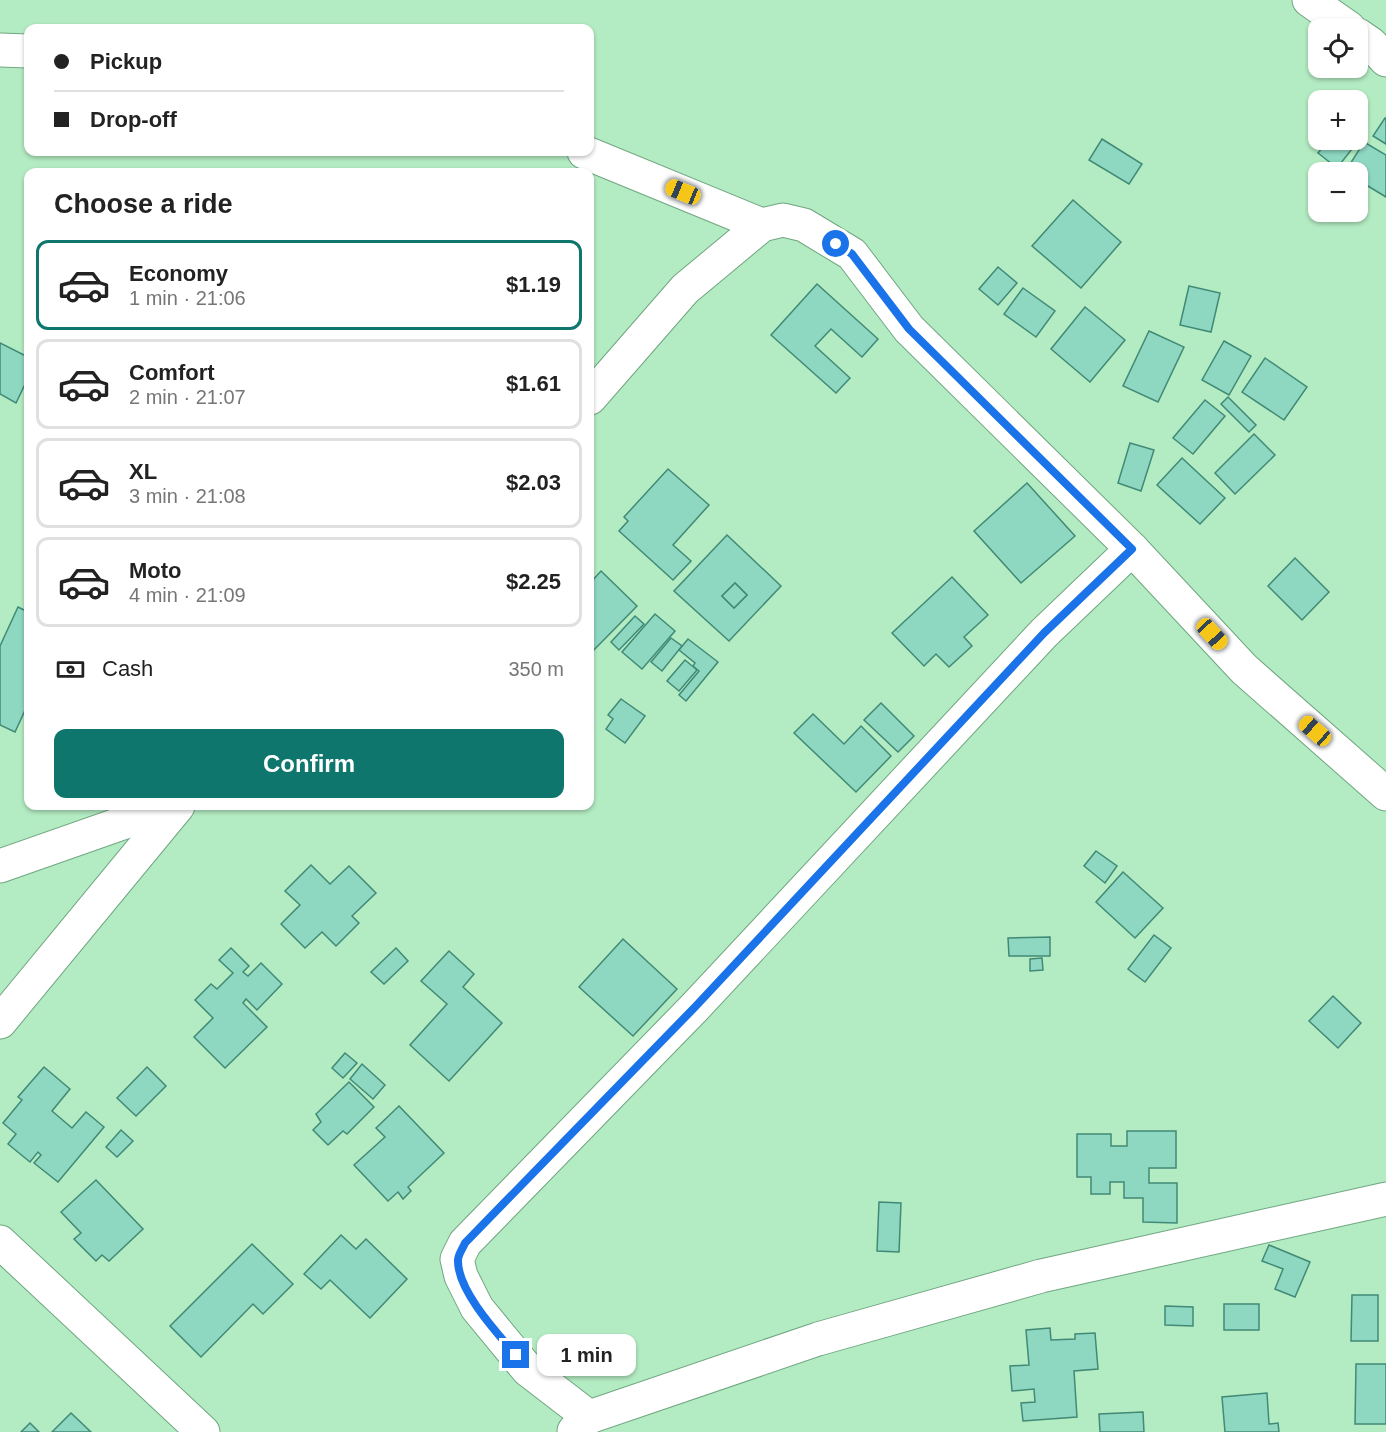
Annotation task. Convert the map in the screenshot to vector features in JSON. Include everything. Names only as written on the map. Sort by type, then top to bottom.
[{"type":"street","points":[[1309,0],[1335,18]]},
{"type":"street","points":[[1368,42],[1386,60]]},
{"type":"street","points":[[0,50],[24,51]]},
{"type":"street","points":[[594,156],[762,225]]},
{"type":"street","points":[[594,393],[685,289],[762,225],[783,220],[804,225],[852,254],[909,329],[1132,549],[1244,669],[1386,794]]},
{"type":"street","points":[[1132,549],[1044,633],[695,1007],[465,1243],[457,1258],[461,1276],[477,1308],[528,1370],[581,1425],[818,1339],[1041,1276],[1386,1198]]},
{"type":"street","points":[[0,866],[160,810]]},
{"type":"street","points":[[0,1022],[175,810]]},
{"type":"street","points":[[0,1242],[203,1432]]},
{"type":"building","points":[[1386,118],[1386,144],[1373,136]]},
{"type":"building","points":[[1102,139],[1142,164],[1129,184],[1089,160]]},
{"type":"building","points":[[1368,144],[1386,155],[1386,197],[1368,186],[1368,162],[1351,162],[1359,150],[1368,150]]},
{"type":"building","points":[[1321,150],[1351,150],[1342,162],[1329,162],[1318,153]]},
{"type":"building","points":[[1073,200],[1121,242],[1081,288],[1032,246]]},
{"type":"building","points":[[998,267],[1017,283],[998,305],[979,289]]},
{"type":"building","points":[[817,284],[878,339],[862,357],[831,329],[815,346],[850,378],[836,393],[771,335]]},
{"type":"building","points":[[1189,286],[1220,293],[1211,332],[1180,325]]},
{"type":"building","points":[[1023,288],[1055,311],[1036,337],[1004,314]]},
{"type":"building","points":[[1085,307],[1125,340],[1090,382],[1051,349]]},
{"type":"building","points":[[1149,331],[1184,347],[1158,402],[1123,386]]},
{"type":"building","points":[[1224,341],[1251,356],[1229,395],[1202,380]]},
{"type":"building","points":[[0,343],[24,355],[24,386],[16,403],[0,394]]},
{"type":"building","points":[[1265,358],[1307,387],[1284,420],[1242,392]]},
{"type":"building","points":[[1228,397],[1256,425],[1249,432],[1221,404]]},
{"type":"building","points":[[1205,400],[1225,416],[1193,454],[1173,438]]},
{"type":"building","points":[[1254,434],[1275,455],[1235,494],[1215,473]]},
{"type":"building","points":[[1130,443],[1154,450],[1141,491],[1118,483]]},
{"type":"building","points":[[1182,458],[1225,498],[1200,524],[1157,485]]},
{"type":"building","points":[[668,469],[709,505],[673,545],[691,561],[673,580],[619,531],[628,521],[624,517]]},
{"type":"building","points":[[1027,483],[1075,536],[1021,583],[974,531]]},
{"type":"building","points":[[727,535],[781,586],[729,641],[674,591]],"holes":[[[735,583],[747,595],[734,608],[722,596]]]},
{"type":"building","points":[[1295,558],[1329,592],[1302,620],[1268,586]]},
{"type":"building","points":[[601,571],[637,606],[594,650],[594,579]]},
{"type":"building","points":[[952,577],[988,615],[964,637],[972,646],[949,667],[936,654],[924,666],[892,633]]},
{"type":"building","points":[[735,583],[747,595],[734,608],[722,596]]},
{"type":"building","points":[[18,607],[24,610],[24,713],[15,732],[0,725],[0,646]]},
{"type":"building","points":[[655,614],[675,631],[642,669],[622,652]]},
{"type":"building","points":[[635,616],[644,624],[619,650],[611,642]]},
{"type":"building","points":[[671,638],[682,646],[662,671],[651,662]]},
{"type":"building","points":[[688,639],[718,662],[686,701],[679,695],[699,671],[693,666],[695,663],[679,650]]},
{"type":"building","points":[[685,660],[697,670],[679,691],[667,681]]},
{"type":"building","points":[[621,699],[645,716],[625,743],[606,729],[613,719],[608,715]]},
{"type":"building","points":[[881,703],[914,736],[898,752],[864,720]]},
{"type":"building","points":[[813,714],[844,744],[861,726],[891,756],[856,792],[794,733]]},
{"type":"building","points":[[1096,851],[1117,866],[1105,883],[1084,866]]},
{"type":"building","points":[[311,865],[330,884],[349,866],[376,893],[352,916],[359,923],[336,946],[322,932],[305,948],[281,924],[300,905],[285,891]]},
{"type":"building","points":[[1123,872],[1163,908],[1135,938],[1096,902]]},
{"type":"building","points":[[1154,935],[1171,948],[1145,982],[1128,969]]},
{"type":"building","points":[[1050,937],[1050,956],[1009,956],[1008,938]]},
{"type":"building","points":[[623,939],[677,989],[633,1036],[579,987]]},
{"type":"building","points":[[231,948],[249,966],[243,972],[248,976],[261,963],[282,984],[257,1010],[246,999],[243,1003],[267,1027],[225,1068],[194,1037],[213,1018],[195,1000],[211,984],[217,989],[233,973],[219,960]]},
{"type":"building","points":[[396,948],[408,961],[384,984],[371,972]]},
{"type":"building","points":[[449,951],[474,974],[463,987],[502,1023],[449,1081],[410,1045],[447,1004],[421,981]]},
{"type":"building","points":[[1042,958],[1043,970],[1030,971],[1030,959]]},
{"type":"building","points":[[1333,996],[1361,1023],[1338,1048],[1309,1021]]},
{"type":"building","points":[[345,1053],[357,1063],[343,1078],[332,1068]]},
{"type":"building","points":[[362,1064],[385,1085],[373,1099],[350,1079]]},
{"type":"building","points":[[44,1067],[70,1089],[52,1111],[72,1128],[86,1112],[104,1127],[58,1182],[34,1163],[41,1155],[38,1152],[30,1162],[8,1144],[16,1134],[3,1123],[22,1100],[18,1097]]},
{"type":"building","points":[[147,1067],[166,1086],[136,1116],[117,1098]]},
{"type":"building","points":[[349,1082],[374,1107],[347,1134],[343,1131],[328,1145],[313,1130],[321,1122],[316,1114]]},
{"type":"building","points":[[399,1106],[444,1153],[408,1187],[411,1191],[403,1199],[398,1192],[388,1201],[354,1165],[385,1137],[376,1128]]},
{"type":"building","points":[[121,1130],[133,1141],[117,1157],[106,1147]]},
{"type":"building","points":[[1127,1131],[1176,1131],[1176,1168],[1149,1168],[1149,1183],[1177,1183],[1177,1223],[1143,1222],[1143,1198],[1124,1198],[1124,1182],[1110,1182],[1110,1194],[1091,1194],[1091,1177],[1077,1177],[1077,1134],[1111,1134],[1111,1146],[1127,1146]]},
{"type":"building","points":[[96,1180],[143,1229],[109,1261],[102,1255],[96,1261],[74,1239],[81,1233],[61,1212]]},
{"type":"building","points":[[879,1202],[901,1203],[899,1252],[877,1251]]},
{"type":"building","points":[[341,1235],[356,1249],[366,1239],[407,1279],[370,1318],[330,1280],[321,1289],[304,1274]]},
{"type":"building","points":[[252,1244],[293,1284],[263,1314],[253,1304],[201,1357],[170,1326]]},
{"type":"building","points":[[1269,1245],[1310,1262],[1295,1297],[1275,1289],[1283,1269],[1262,1261]]},
{"type":"building","points":[[1352,1295],[1378,1295],[1378,1341],[1351,1341]]},
{"type":"building","points":[[1224,1304],[1259,1304],[1259,1330],[1224,1330]]},
{"type":"building","points":[[1165,1306],[1193,1307],[1193,1326],[1165,1325]]},
{"type":"building","points":[[1050,1328],[1051,1340],[1075,1339],[1075,1334],[1095,1333],[1098,1369],[1074,1371],[1077,1417],[1023,1421],[1021,1403],[1035,1402],[1034,1389],[1012,1391],[1010,1366],[1029,1365],[1026,1330]]},
{"type":"building","points":[[1356,1364],[1386,1364],[1386,1424],[1355,1424]]},
{"type":"building","points":[[1267,1393],[1269,1424],[1278,1423],[1279,1432],[1225,1432],[1222,1397]]},
{"type":"building","points":[[1143,1412],[1144,1432],[1100,1432],[1099,1414]]},
{"type":"building","points":[[71,1413],[91,1432],[52,1432]]},
{"type":"building","points":[[30,1423],[39,1432],[21,1432]]},
{"type":"route","points":[[516,1355],[477,1308],[461,1276],[457,1258],[465,1243],[695,1007],[1044,633],[1132,549],[909,329],[852,254],[836,244]]}]
